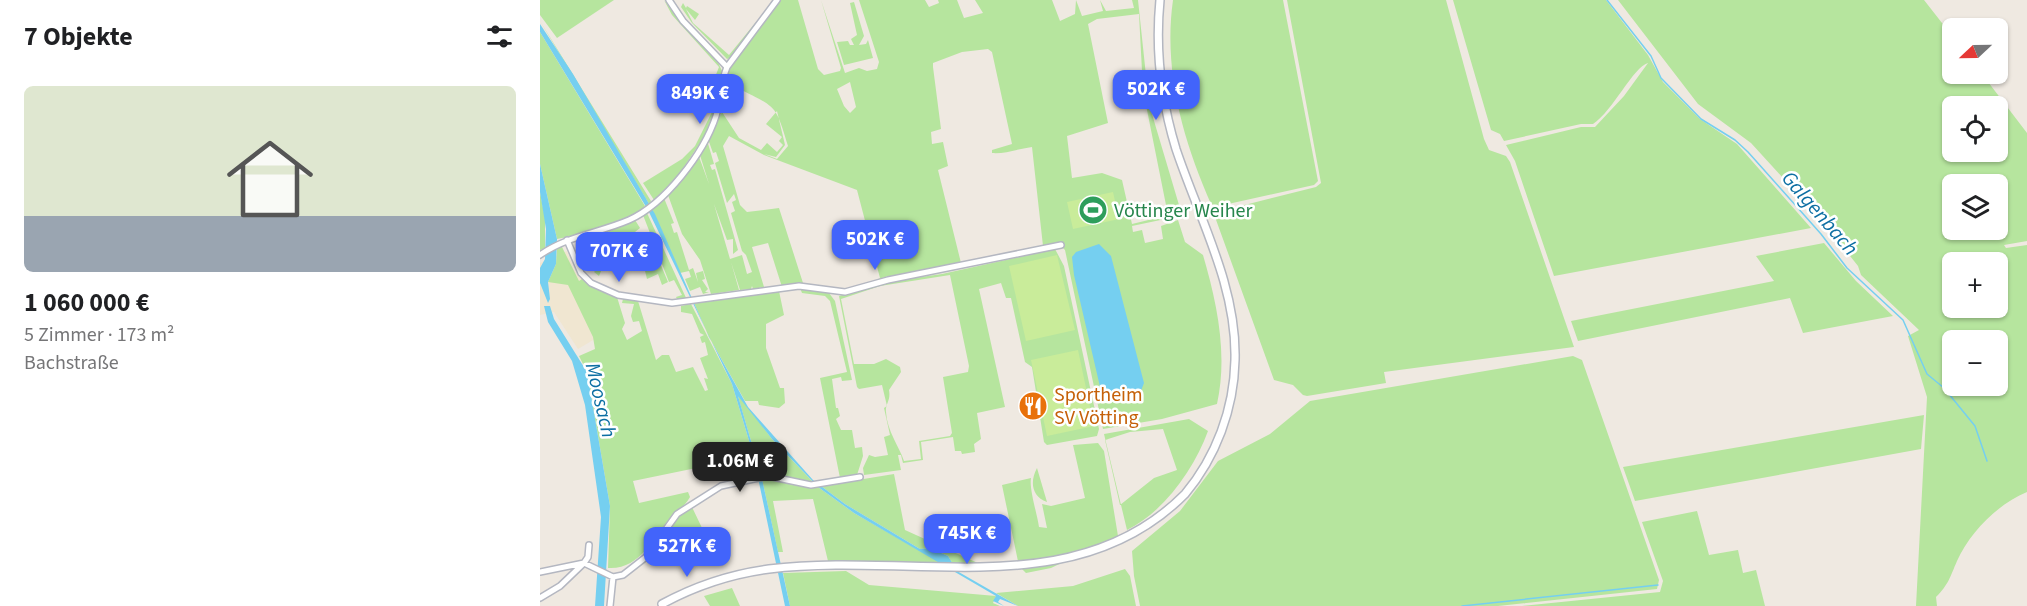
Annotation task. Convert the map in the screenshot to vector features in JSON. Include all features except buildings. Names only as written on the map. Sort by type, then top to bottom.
[{"type":"main road","points":[[1126,545],[1168,514],[1204,468],[1226,416],[1235,359],[1233,328],[1224,281],[1177,150],[1166,109],[1158,53],[1160,0]]},
{"type":"main road","points":[[662,604],[724,578],[771,569],[846,568],[939,576]]},
{"type":"street","points":[[669,0],[682,21],[727,67]]},
{"type":"street","points":[[542,253],[559,242],[623,222],[645,211],[677,180],[712,127],[718,105],[720,84],[727,67],[777,0]]},
{"type":"street","points":[[567,240],[582,275],[600,288],[640,299],[690,301],[799,286],[845,292],[888,280],[1061,246]]},
{"type":"street","points":[[540,572],[588,564],[611,576],[623,575],[646,557],[673,518],[695,500],[720,486],[768,476],[811,485],[860,477]]},
{"type":"street","points":[[588,545],[588,564]]},
{"type":"street","points":[[540,598],[588,564]]},
{"type":"street","points":[[610,606],[611,576]]},
{"type":"shaded area","points":[[567,251],[574,270],[589,287],[615,327],[578,349],[554,312],[540,315],[540,263]]},
{"type":"green space","points":[[540,0],[614,0],[557,38],[540,15]]},
{"type":"green space","points":[[664,0],[688,31],[717,60],[722,71],[715,112],[704,137],[678,176],[654,200],[643,183],[682,159],[695,146],[713,110],[715,77],[719,67],[672,15]]},
{"type":"green space","points":[[779,0],[798,0],[818,69],[824,75],[840,71],[841,68],[821,0],[845,73],[859,68],[867,71],[877,69],[879,62],[859,0],[925,0],[929,7],[939,3],[938,0],[957,0],[964,18],[983,13],[975,0],[1052,0],[1060,21],[1075,14],[1076,0],[1082,16],[1103,11],[1100,0],[1106,11],[1134,8],[1132,0],[1138,0],[1149,104],[1179,205],[1170,218],[1132,226],[1133,232],[1142,230],[1145,243],[1163,239],[1161,226],[1178,220],[1185,242],[1203,255],[1213,292],[1221,348],[1217,404],[1162,419],[1103,429],[1065,250],[1060,245],[877,280],[880,278],[857,190],[764,155],[729,136],[723,146],[740,205],[747,212],[779,208],[803,283],[842,290],[831,290],[802,284],[782,287],[768,243],[752,247],[764,287],[753,289],[752,286],[751,289],[740,290],[731,262],[739,290],[711,294],[700,260],[682,234],[668,195],[698,154],[709,184],[699,152],[707,140],[714,164],[710,165],[712,170],[715,169],[738,250],[733,254],[733,239],[727,240],[714,204],[730,259],[742,255],[747,274],[752,272],[746,255],[742,251],[731,213],[735,211],[732,202],[736,200],[734,194],[727,203],[715,163],[719,161],[708,139],[722,112],[739,138],[761,150],[767,143],[777,152],[783,145],[779,141],[782,137],[766,124],[776,113],[767,103],[736,87],[728,103],[721,102],[723,88],[734,61]],"holes":[[[1139,14],[1143,90],[1167,210],[1165,216],[1132,224],[1122,180],[1102,173],[1072,178],[1067,136],[1108,123],[1088,24],[1097,19]],[[988,49],[992,52],[1012,144],[992,150],[992,153],[1032,147],[1043,246],[961,263],[938,170],[948,166],[943,142],[932,144],[931,132],[941,129],[933,63],[962,52]],[[850,82],[856,107],[850,113],[844,106],[837,89]],[[779,119],[788,146],[777,159],[764,154],[776,157],[785,145]]]},
{"type":"green space","points":[[1173,0],[1283,0],[1318,181],[1314,185],[1219,206],[1211,204],[1184,130],[1173,79],[1171,27]]},
{"type":"green space","points":[[1287,0],[1446,0],[1484,139],[1489,150],[1506,156],[1510,162],[1574,347],[1384,372],[1386,383],[1307,396],[1293,385],[1274,380],[1215,217],[1221,211],[1316,187],[1321,183]]},
{"type":"green space","points":[[1453,0],[1606,0],[1648,55],[1663,82],[1700,119],[1737,144],[1811,228],[1554,276],[1515,161],[1506,145],[1581,127],[1595,127],[1624,96],[1648,63],[1636,72],[1608,110],[1593,124],[1581,124],[1504,141],[1500,134],[1491,130]]},
{"type":"green space","points":[[1618,0],[1924,0],[1942,23],[1942,84],[1990,84],[1999,96],[1942,96],[1942,162],[2008,162],[2008,108],[2027,133],[2027,241],[2004,245],[2006,248],[2027,245],[2027,492],[1996,511],[1969,540],[1947,584],[1936,597],[1937,606],[1916,606],[1927,397],[1908,336],[1919,330],[1861,275],[1858,266],[1824,223],[1751,143],[1698,104]]},
{"type":"green space","points":[[854,2],[864,36],[859,45],[866,44],[868,40],[873,58],[844,65],[837,42],[848,41],[850,45],[854,45],[851,39],[857,35],[850,3]]},
{"type":"green space","points":[[683,3],[686,8],[687,6],[699,14],[695,20],[686,9],[693,23],[729,55],[756,22],[741,48],[727,59],[692,23],[681,7]]},
{"type":"green space","points":[[540,21],[651,201],[649,204]]},
{"type":"green space","points":[[540,32],[645,206],[616,224],[557,239],[540,164]]},
{"type":"green space","points":[[540,192],[545,218],[545,248],[540,250]]},
{"type":"green space","name":"Vöttinger Weiher","points":[[1113,192],[1119,219],[1073,229],[1067,202]]},
{"type":"green space","points":[[664,198],[674,223],[671,224],[674,233],[677,232],[689,270],[693,268],[698,282],[696,273],[703,271],[705,279],[702,280],[708,289],[705,292],[709,292],[703,294],[700,287],[690,291],[685,279],[691,277],[689,271],[680,273],[652,209]]},
{"type":"green space","points":[[647,213],[687,300],[678,301],[676,297],[682,295],[674,280],[669,282],[643,215]]},
{"type":"green space","points":[[635,220],[640,228],[630,236],[632,240],[628,240],[637,251],[632,252],[634,258],[626,260],[632,250],[625,241],[619,241],[608,266],[604,264],[599,276],[594,272],[598,268],[587,245],[592,243],[590,238],[585,238],[596,237]]},
{"type":"green space","points":[[1824,243],[1856,281],[1893,316],[1803,333],[1790,298],[1578,341],[1571,321],[1774,281],[1756,256]]},
{"type":"green space","points":[[561,245],[579,281],[582,279],[617,297],[625,323],[622,329],[627,340],[642,331],[639,321],[633,322],[631,316],[634,304],[622,303],[623,299],[638,301],[656,360],[662,355],[669,355],[676,372],[693,367],[705,391],[708,390],[704,378],[708,379],[700,358],[708,355],[705,342],[702,343],[700,337],[704,335],[700,333],[692,314],[681,312],[681,306],[691,304],[732,384],[757,475],[725,482],[742,470],[741,461],[735,460],[633,481],[639,503],[688,492],[690,497],[645,551],[629,564],[619,567],[608,568],[610,506],[587,372],[579,356],[595,349],[593,337],[568,285],[548,282],[556,264],[557,248]]},
{"type":"green space","points":[[654,247],[658,257],[654,259],[656,264],[660,263],[668,282],[662,285],[658,274],[647,279],[643,263],[652,259],[648,249]]},
{"type":"green space","points":[[1055,249],[1064,266],[1099,429],[1097,436],[1047,445],[1044,442],[1032,367],[1025,362],[1011,298],[1006,298],[1001,283],[979,289],[1005,407],[977,413],[981,439],[974,444],[975,452],[962,454],[961,451],[955,451],[953,437],[921,442],[923,460],[903,463],[901,455],[898,455],[901,470],[864,475],[863,468],[869,455],[875,457],[888,455],[884,437],[890,435],[884,408],[886,406],[889,426],[904,461],[921,459],[919,441],[950,436],[952,433],[943,377],[968,372],[969,366],[950,275],[880,286],[841,299],[854,364],[874,364],[886,359],[900,367],[901,372],[889,390],[887,405],[882,385],[859,389],[857,387],[839,296],[886,282],[942,274]]},
{"type":"green space","points":[[1057,255],[1075,330],[1026,341],[1009,266]]},
{"type":"green space","points":[[800,288],[829,293],[835,301],[852,380],[842,381],[841,377],[832,379],[836,408],[840,416],[836,419],[841,430],[852,430],[855,448],[862,447],[863,456],[857,475],[840,478],[820,378],[847,372],[830,301],[825,296],[802,293]]},
{"type":"green space","points":[[779,291],[784,315],[766,324],[766,348],[780,388],[784,388],[785,403],[779,408],[759,405],[758,401],[745,401],[709,337],[694,303]]},
{"type":"green space","points":[[1078,350],[1094,426],[1047,436],[1031,360]]},
{"type":"green space","points":[[1573,356],[1582,360],[1659,580],[1657,589],[1498,606],[1140,606],[1132,551],[1180,511],[1218,461],[1270,434],[1310,401]]},
{"type":"green space","points":[[737,393],[772,439],[813,482],[761,475]]},
{"type":"green space","points":[[1924,415],[1921,449],[1635,501],[1623,467]]},
{"type":"green space","points":[[1189,419],[1208,431],[1195,460],[1176,488],[1153,512],[1127,530],[1121,504],[1154,478],[1177,470],[1163,429],[1130,432],[1105,440],[1104,434]]},
{"type":"green space","points":[[1098,443],[1104,451],[1118,536],[1051,568],[1026,573],[1019,566],[1002,485],[1031,478],[1039,527],[1047,528],[1042,504],[1051,506],[1085,498],[1073,445]]},
{"type":"green space","points":[[1037,468],[1047,502],[1038,496],[1033,488],[1033,478]]},
{"type":"green space","points":[[894,474],[905,530],[980,564],[963,565],[964,572],[957,571],[948,556],[930,548],[920,549],[845,504],[821,486]]},
{"type":"green space","points":[[774,478],[806,487],[818,487],[854,513],[943,564],[924,551],[939,553],[951,560],[953,567],[945,564],[956,571],[921,569],[904,562],[828,561],[813,499],[773,501],[783,552],[778,552],[762,479]]},
{"type":"green space","points":[[691,505],[703,530],[670,543],[650,556],[666,528]]},
{"type":"green space","points":[[1697,511],[1709,555],[1738,550],[1743,573],[1756,570],[1765,606],[1522,606],[1660,592],[1663,581],[1642,522]]},
{"type":"green space","points":[[1125,569],[1130,576],[1136,606],[1018,606],[996,593],[1073,586]]},
{"type":"green space","points":[[846,571],[869,585],[996,596],[993,603],[1000,606],[790,606],[783,573]]},
{"type":"green space","points":[[732,588],[740,606],[710,606],[704,596]]},
{"type":"water","points":[[540,24],[573,74],[655,214],[706,330],[648,210],[540,32]]},
{"type":"water","points":[[540,164],[557,239],[556,264],[548,282],[550,299],[548,303],[540,283],[540,268],[545,259],[546,229],[540,192]]},
{"type":"water","name":"Vöttinger Weiher","points":[[1099,244],[1111,256],[1144,383],[1139,396],[1109,401],[1101,391],[1074,275],[1072,257],[1076,252]]},
{"type":"water","points":[[544,306],[550,306],[554,319],[587,372],[610,506],[604,606],[595,606],[601,517],[585,405],[572,361],[548,322]]},
{"type":"water","points":[[711,341],[748,407],[813,480],[845,504],[920,549],[930,548],[948,556],[957,571],[1018,606],[1000,599],[998,602],[1004,606],[993,601],[996,596],[854,513],[818,487],[772,439],[738,396],[762,479],[790,606],[785,606],[753,454],[732,384]]},
{"type":"waterway","name":"Galgenbach","points":[[1607,0],[1651,56],[1661,78],[1701,119],[1735,140],[1748,152],[1821,234],[1847,268],[1903,320],[1927,374],[1944,388],[1975,426],[1987,461]]},
{"type":"waterway","points":[[1462,606],[1658,585]]},
{"type":"place","name":"Vöttinger Weiher","points":[[1093,210]]},
{"type":"place","name":"Sportheim SV Vötting","points":[[1033,406]]},
{"type":"water label","name":"Moosach","points":[[601,400]]}]
